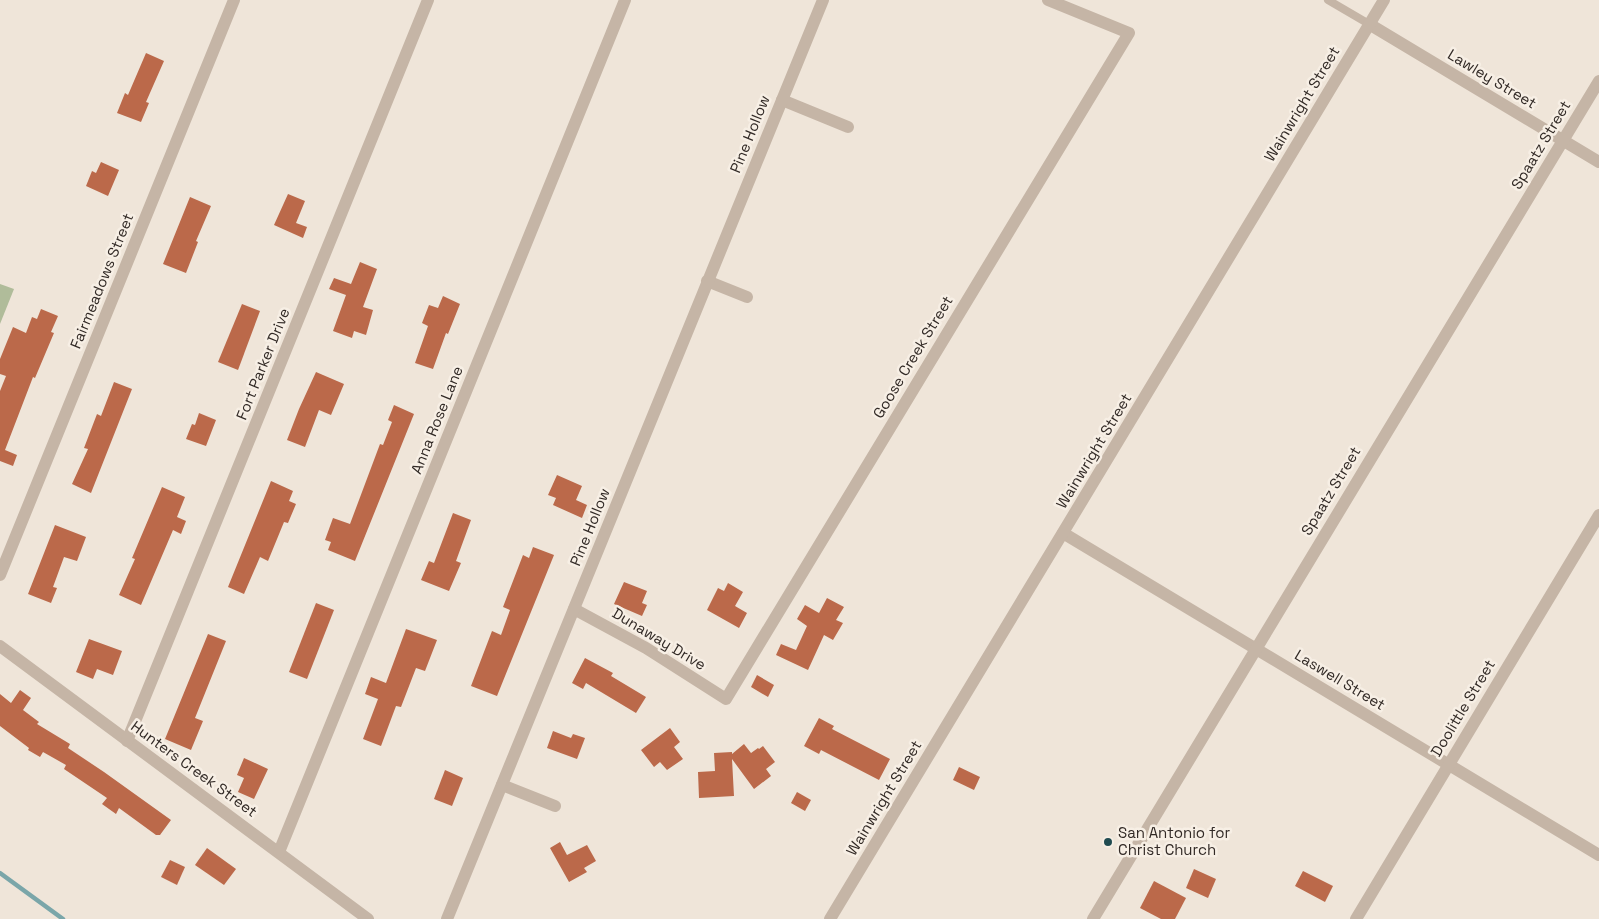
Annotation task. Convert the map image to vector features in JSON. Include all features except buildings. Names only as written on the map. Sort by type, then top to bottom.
[{"type":"street","name":"Fairmeadows Street","points":[[0,575],[234,0]]},
{"type":"street","name":"Fort Parker Drive","points":[[127,741],[428,0]]},
{"type":"street","name":"Anna Rose Lane","points":[[279,852],[625,0]]},
{"type":"street","name":"Pine Hollow","points":[[447,919],[823,0]]},
{"type":"street","name":"Goose Creek Street","points":[[726,698],[1129,33],[1048,0]]},
{"type":"street","name":"Wainwright Street","points":[[830,919],[1384,0]]},
{"type":"street","name":"Lawley Street","points":[[1369,24],[1599,162]]},
{"type":"street","name":"Spaatz Street","points":[[1093,919],[1599,81]]},
{"type":"street","points":[[782,100],[848,127]]},
{"type":"street","points":[[707,281],[747,296]]},
{"type":"street","name":"Doolittle Street","points":[[1356,919],[1599,514]]},
{"type":"street","name":"Laswell Street","points":[[1063,533],[1599,855]]},
{"type":"street","name":"Dunaway Drive","points":[[574,609],[646,648],[726,698]]},
{"type":"street","name":"Hunters Creek Street","points":[[0,646],[368,919]]},
{"type":"street","points":[[502,785],[555,806]]},
{"type":"lane","points":[[1328,0],[1369,24]]},
{"type":"green space","points":[[0,284],[14,289],[0,324]]},
{"type":"waterway","points":[[0,873],[63,919]]},
{"type":"place","name":"San Antonio for Christ Church","points":[[1108,842]]}]
